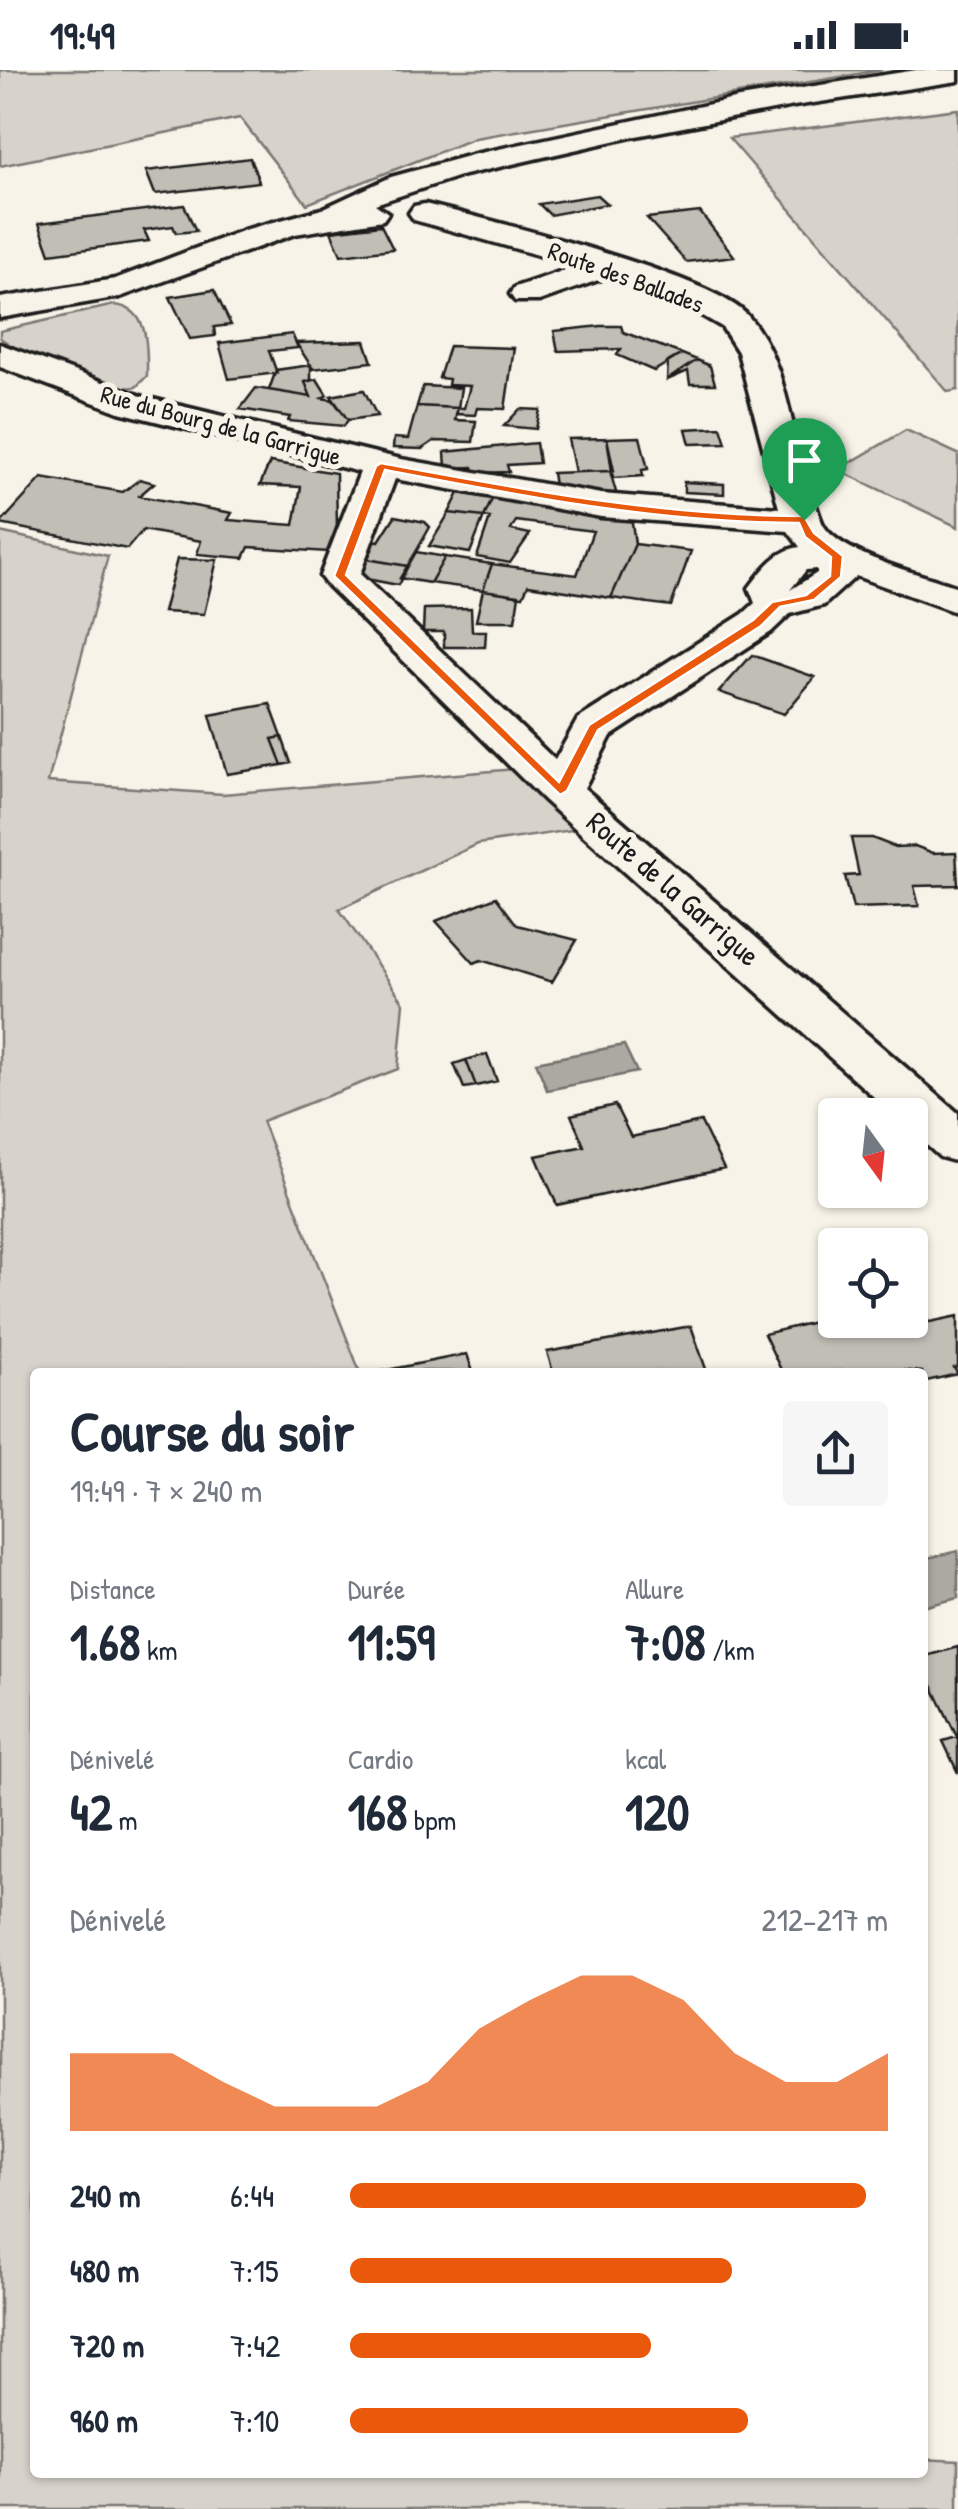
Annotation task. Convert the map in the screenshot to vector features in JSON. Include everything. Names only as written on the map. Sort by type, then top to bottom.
[{"type":"street","points":[[0,308],[46,304],[140,282],[302,219],[335,213],[353,202],[450,170],[613,131],[885,82],[958,73]]},
{"type":"street","points":[[425,214],[453,196],[450,170]]},
{"type":"street","name":"Route des Ballades","points":[[335,213],[425,214],[607,266],[694,297],[734,320],[756,352],[789,485],[809,534],[837,556],[958,601]]},
{"type":"street","points":[[527,294],[607,266]]},
{"type":"street","name":"Rue du Bourg de la Garrigue","points":[[0,354],[124,404],[381,466],[565,500],[729,520],[804,520]]},
{"type":"street","points":[[381,466],[340,576],[560,791]]},
{"type":"street","name":"Route de la Garrigue","points":[[837,556],[836,577],[810,597],[776,605],[757,623],[593,728],[560,791],[958,1143]]},
{"type":"shaded area","points":[[0,70],[882,70],[475,138],[307,204],[240,118],[0,166]]},
{"type":"shaded area","points":[[958,109],[958,390],[948,392],[729,138]]},
{"type":"shaded area","points":[[114,305],[134,313],[144,331],[147,376],[136,387],[83,381],[0,338],[0,331]]},
{"type":"shaded area","points":[[906,430],[958,454],[958,527],[838,470]]},
{"type":"shaded area","points":[[0,532],[108,556],[48,782],[223,794],[515,769],[579,829],[478,844],[339,909],[404,1003],[398,1069],[262,1121],[358,1368],[30,1368],[30,2478],[928,2478],[928,2459],[958,2461],[958,2509],[0,2509]]},
{"type":"shaded area","points":[[624,1045],[637,1072],[547,1090],[536,1062]]},
{"type":"shaded area","points":[[958,1551],[958,1598],[928,1606],[928,1558]]},
{"type":"building","points":[[250,158],[259,182],[155,194],[146,171]]},
{"type":"building","points":[[597,195],[607,204],[550,215],[539,204]]},
{"type":"building","points":[[184,205],[196,231],[176,233],[173,226],[144,230],[149,241],[50,254],[39,223]]},
{"type":"building","points":[[700,212],[734,256],[686,262],[647,218]]},
{"type":"building","points":[[381,225],[393,249],[341,255],[331,231]]},
{"type":"building","points":[[214,290],[231,325],[214,327],[215,336],[190,339],[170,297]]},
{"type":"building","points":[[621,326],[623,332],[682,354],[654,371],[617,355],[621,349],[558,351],[554,331]]},
{"type":"building","points":[[292,334],[298,348],[269,351],[277,373],[229,379],[219,343]]},
{"type":"building","points":[[365,341],[372,362],[313,369],[296,343]]},
{"type":"building","points":[[449,346],[514,348],[505,409],[477,408],[475,415],[456,414],[458,408],[464,408],[470,386],[448,385],[449,379],[439,378]]},
{"type":"building","points":[[682,354],[697,360],[667,380],[668,362]]},
{"type":"building","points":[[697,360],[710,366],[715,384],[690,384],[688,371],[667,380]]},
{"type":"building","points":[[311,365],[311,380],[305,382],[311,397],[269,390],[276,370]]},
{"type":"building","points":[[317,379],[327,395],[322,398],[333,400],[348,420],[344,426],[288,421],[290,417],[240,409],[256,388],[311,397],[305,382]]},
{"type":"building","points":[[423,386],[461,388],[458,408],[417,406]]},
{"type":"building","points":[[364,390],[377,416],[348,420],[331,396]]},
{"type":"building","points":[[417,406],[458,408],[455,420],[476,421],[473,442],[434,441],[422,449],[393,448],[394,438],[408,439]]},
{"type":"building","points":[[520,409],[540,410],[536,429],[504,426]]},
{"type":"building","points":[[721,427],[726,443],[690,444],[686,429]]},
{"type":"building","points":[[640,437],[648,469],[642,470],[643,476],[613,478],[607,438]]},
{"type":"building","points":[[607,438],[614,471],[575,472],[568,439]]},
{"type":"building","points":[[536,443],[539,463],[507,465],[509,472],[474,473],[473,467],[446,468],[445,452]]},
{"type":"building","points":[[270,462],[336,473],[337,528],[329,552],[249,547],[244,558],[197,554],[201,541],[143,530],[127,549],[0,524],[42,478],[123,492],[140,479],[154,483],[139,496],[232,513],[228,520],[294,525],[301,487],[260,485]]},
{"type":"building","points":[[610,471],[617,496],[555,492],[552,473]]},
{"type":"building","points":[[684,482],[724,484],[724,494],[684,492]]},
{"type":"building","points":[[459,493],[493,497],[484,517],[449,513]]},
{"type":"building","points":[[493,497],[631,515],[635,544],[611,598],[528,585],[523,596],[483,590],[492,564],[577,575],[593,531],[516,521],[511,530],[530,534],[510,563],[477,557],[490,518],[484,517]]},
{"type":"building","points":[[449,513],[484,517],[470,553],[429,546]]},
{"type":"building","points":[[395,516],[425,522],[430,527],[408,566],[367,559],[372,550],[359,548],[362,538],[379,541]]},
{"type":"building","points":[[635,544],[691,551],[671,606],[611,598]]},
{"type":"building","points":[[416,552],[445,557],[430,583],[400,578]]},
{"type":"building","points":[[445,557],[492,564],[483,590],[430,583]]},
{"type":"building","points":[[177,559],[217,560],[204,614],[163,612]]},
{"type":"building","points":[[367,559],[408,566],[398,585],[356,577]]},
{"type":"building","points":[[483,590],[519,595],[515,621],[476,621]]},
{"type":"building","points":[[471,608],[472,631],[486,631],[485,647],[444,647],[444,632],[423,632],[424,609]]},
{"type":"building","points":[[752,655],[815,677],[784,714],[719,692]]},
{"type":"building","points":[[270,704],[282,737],[272,739],[282,765],[227,774],[210,715]]},
{"type":"building","points":[[282,737],[291,763],[282,765],[272,739]]},
{"type":"building","points":[[851,838],[872,838],[895,847],[915,846],[933,853],[956,852],[958,885],[914,886],[919,906],[853,908],[845,876],[859,875]]},
{"type":"building","points":[[496,897],[517,925],[577,940],[552,982],[481,960],[474,963],[436,921]]},
{"type":"building","points":[[487,1054],[497,1081],[476,1086],[466,1060]]},
{"type":"building","points":[[466,1060],[476,1086],[464,1088],[454,1064]]},
{"type":"building","points":[[615,1105],[631,1137],[701,1122],[724,1169],[557,1205],[536,1156],[584,1146],[571,1115]]},
{"type":"building","points":[[958,1316],[958,1367],[954,1368],[958,1374],[928,1381],[928,1368],[780,1368],[764,1334],[818,1321],[818,1338],[928,1338],[928,1321]]},
{"type":"building","points":[[691,1326],[706,1368],[552,1368],[547,1352]]},
{"type":"building","points":[[467,1354],[472,1368],[397,1368]]},
{"type":"building","points":[[958,1647],[958,1773],[943,1741],[957,1737],[928,1677],[928,1655]]},
{"type":"route","points":[[381,466],[565,500],[729,520],[804,520],[809,534],[837,556],[836,577],[810,597],[776,605],[757,623],[593,728],[560,791],[340,576],[381,466]]}]
